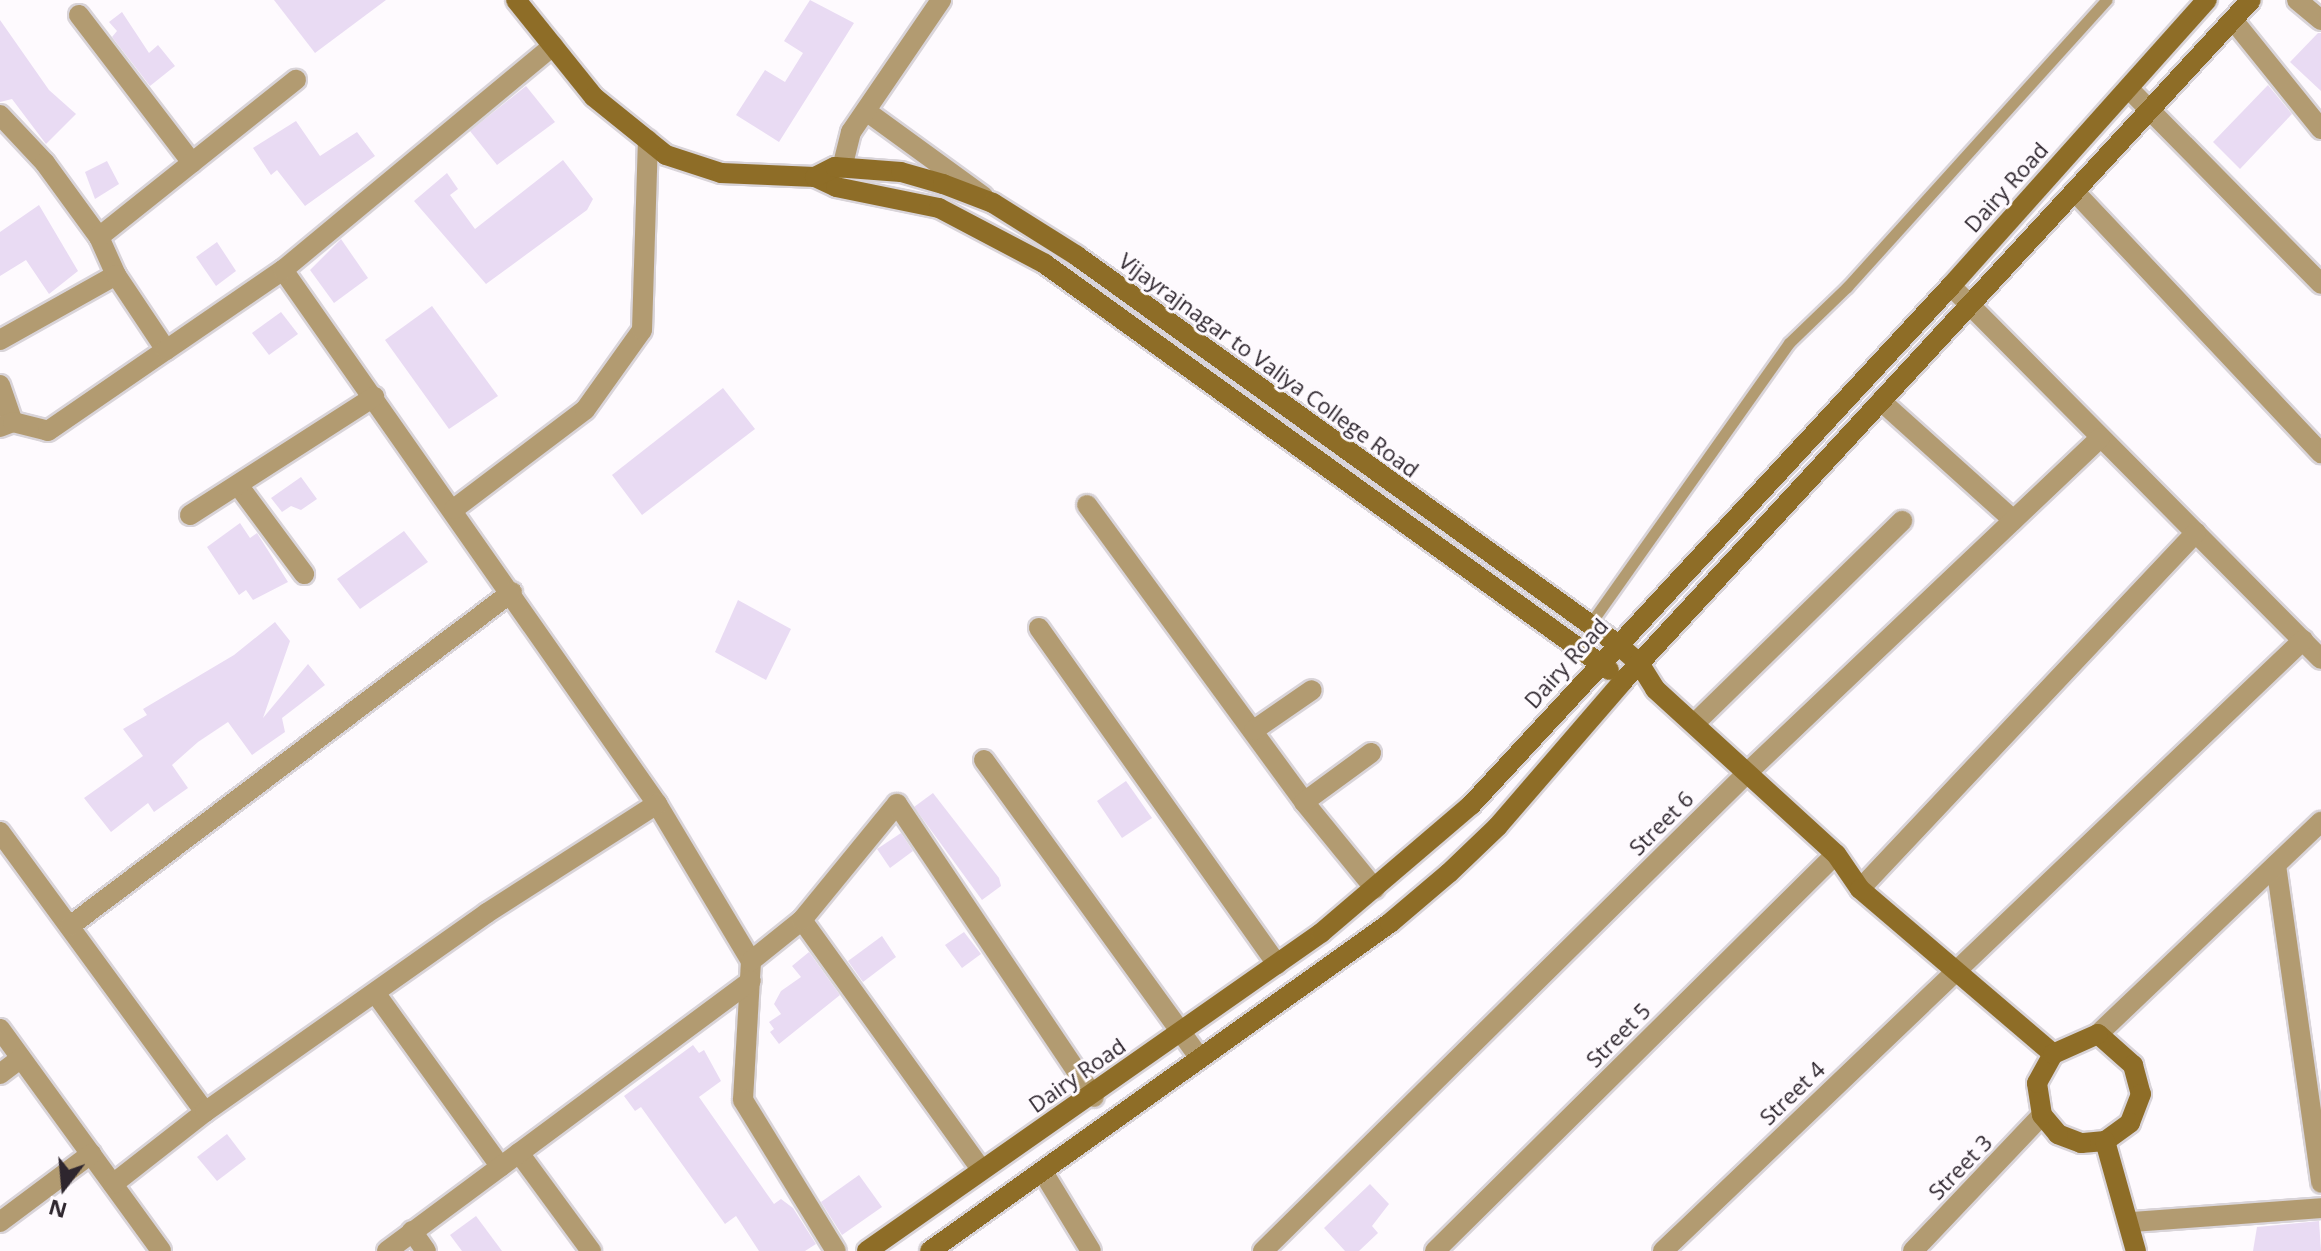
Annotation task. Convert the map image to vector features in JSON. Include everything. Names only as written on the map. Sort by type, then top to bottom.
[{"type":"main road","name":"Vijayrajnagar to Valiya College Road","points":[[516,0],[594,97],[666,155],[721,173],[815,177],[842,168],[901,172],[993,203],[1077,256],[1616,643],[1639,663],[1655,689],[1836,854],[1860,889],[2053,1054]]},
{"type":"main road","name":"Dairy Road","points":[[876,1248],[981,1169],[1094,1097],[1179,1032],[1277,964],[1375,889],[1471,805],[1616,643],[1951,286],[2130,90],[2207,0]]},
{"type":"main road","points":[[930,1251],[1390,923],[1449,873],[1498,826],[1639,663],[2251,0]]},
{"type":"main road","name":"Vijayrajnagar to Valiya College Road","points":[[815,177],[836,187],[939,208],[1045,264],[1623,681],[1655,689]]},
{"type":"main road","points":[[2098,1034],[2133,1065],[2141,1094],[2130,1123],[2105,1141],[2081,1143],[2058,1134],[2042,1115],[2037,1083],[2053,1054],[2098,1034]]},
{"type":"main road","points":[[2105,1141],[2132,1222],[2136,1251]]},
{"type":"street","points":[[842,168],[851,132],[941,0]]},
{"type":"street","points":[[2297,0],[2321,20]]},
{"type":"street","points":[[79,15],[192,163]]},
{"type":"street","points":[[2233,20],[2321,129]]},
{"type":"street","points":[[0,385],[6,425],[48,431],[283,270],[553,46]]},
{"type":"street","points":[[99,237],[296,80]]},
{"type":"street","points":[[2130,90],[2321,284]]},
{"type":"street","points":[[866,111],[993,203]]},
{"type":"street","points":[[0,115],[45,163],[99,237],[116,275],[166,350]]},
{"type":"street","points":[[454,509],[585,410],[642,330],[648,140]]},
{"type":"street","points":[[2075,192],[2321,453]]},
{"type":"street","points":[[283,270],[454,509],[657,804],[751,971],[743,1100],[836,1251]]},
{"type":"street","points":[[0,340],[116,275]]},
{"type":"street","points":[[1951,286],[2321,659]]},
{"type":"street","points":[[190,515],[374,397]]},
{"type":"street","points":[[1881,401],[2013,520]]},
{"type":"street","name":"Street 6","points":[[1263,1251],[1748,772],[2100,438]]},
{"type":"street","points":[[238,485],[304,574]]},
{"type":"street","points":[[1087,505],[1304,802],[1375,889]]},
{"type":"street","points":[[1694,724],[1902,521]]},
{"type":"street","points":[[1860,889],[2196,533]]},
{"type":"street","points":[[70,926],[512,592]]},
{"type":"street","points":[[1039,628],[1277,964]]},
{"type":"street","name":"Street 4","points":[[1663,1251],[1954,969],[2303,640]]},
{"type":"street","points":[[1254,730],[1312,690]]},
{"type":"street","points":[[1304,802],[1371,753]]},
{"type":"street","points":[[984,760],[1200,1058]]},
{"type":"street","points":[[113,1184],[205,1112],[487,913],[657,804]]},
{"type":"street","points":[[387,1251],[501,1167],[751,971],[802,920],[897,804],[1094,1097]]},
{"type":"street","points":[[2098,1034],[2321,822]]},
{"type":"street","points":[[0,832],[205,1112]]},
{"type":"street","name":"Street 5","points":[[1435,1251],[1836,854]]},
{"type":"street","points":[[2276,865],[2321,1183]]},
{"type":"street","points":[[802,920],[981,1169]]},
{"type":"street","points":[[376,994],[501,1167]]},
{"type":"street","points":[[0,1029],[113,1184],[150,1247]]},
{"type":"street","points":[[0,1074],[21,1058]]},
{"type":"street","name":"Street 3","points":[[1913,1251],[2042,1115]]},
{"type":"street","points":[[519,1153],[591,1251]]},
{"type":"street","points":[[0,1222],[91,1154]]},
{"type":"street","points":[[1043,1172],[1091,1251]]},
{"type":"street","points":[[2132,1222],[2321,1208]]},
{"type":"street","points":[[412,1231],[426,1251]]},
{"type":"lane","points":[[1590,624],[1789,343],[1847,287],[2106,0]]},
{"type":"building","points":[[274,0],[386,0],[315,53]]},
{"type":"building","points":[[810,0],[854,23],[779,142],[736,115],[765,70],[785,82],[803,53],[784,41]]},
{"type":"building","points":[[122,12],[149,53],[158,45],[175,66],[150,86],[112,37],[117,31],[109,22]]},
{"type":"building","points":[[0,20],[49,90],[76,114],[46,144],[12,99],[0,102]]},
{"type":"building","points":[[2321,33],[2321,91],[2290,62]]},
{"type":"building","points":[[2268,85],[2292,114],[2240,169],[2213,142]]},
{"type":"building","points":[[526,86],[555,122],[497,165],[470,131]]},
{"type":"building","points":[[296,121],[320,156],[357,132],[375,156],[305,206],[277,170],[271,175],[253,148]]},
{"type":"building","points":[[563,160],[593,199],[587,210],[486,284],[414,201],[447,173],[458,189],[450,195],[475,229]]},
{"type":"building","points":[[107,161],[119,184],[95,199],[85,172]]},
{"type":"building","points":[[39,205],[78,271],[49,294],[26,260],[0,276],[0,232]]},
{"type":"building","points":[[341,239],[368,278],[334,303],[310,270]]},
{"type":"building","points":[[217,242],[236,271],[216,286],[196,257]]},
{"type":"building","points":[[432,306],[498,396],[449,429],[385,340]]},
{"type":"building","points":[[281,312],[298,334],[269,355],[252,333]]},
{"type":"building","points":[[723,388],[755,429],[642,515],[612,475]]},
{"type":"building","points":[[301,477],[317,499],[301,510],[291,506],[282,512],[271,498]]},
{"type":"building","points":[[240,523],[250,538],[257,533],[288,582],[253,600],[246,590],[239,595],[207,547]]},
{"type":"building","points":[[404,531],[428,562],[360,609],[337,579]]},
{"type":"building","points":[[738,600],[791,629],[766,680],[715,652]]},
{"type":"building","points":[[275,622],[290,641],[263,718],[308,664],[325,685],[282,718],[285,732],[252,755],[228,722],[198,742],[172,765],[188,788],[154,812],[148,803],[111,832],[84,798],[143,756],[123,729],[147,715],[143,709],[234,655]]},
{"type":"building","points":[[1126,781],[1152,818],[1122,838],[1097,801]]},
{"type":"building","points":[[933,793],[999,878],[1001,886],[982,900],[914,807]]},
{"type":"building","points":[[901,833],[913,851],[890,868],[877,849]]},
{"type":"building","points":[[964,932],[981,954],[962,968],[945,945]]},
{"type":"building","points":[[882,936],[896,957],[863,982],[848,961]]},
{"type":"building","points":[[809,952],[840,995],[779,1044],[770,1032],[774,1029],[769,1022],[781,1014],[774,1004],[781,991],[801,977],[792,966]]},
{"type":"building","points":[[693,1045],[699,1053],[704,1050],[721,1081],[699,1097],[774,1204],[781,1199],[793,1208],[816,1244],[805,1251],[759,1251],[736,1216],[725,1224],[641,1107],[635,1111],[624,1096]]},
{"type":"building","points":[[227,1134],[246,1159],[217,1181],[197,1157]]},
{"type":"building","points":[[859,1175],[882,1207],[842,1235],[821,1202]]},
{"type":"building","points":[[1370,1184],[1389,1204],[1372,1226],[1378,1233],[1359,1251],[1345,1251],[1324,1228]]},
{"type":"building","points":[[476,1216],[502,1251],[462,1251],[450,1235]]},
{"type":"building","points":[[2319,1221],[2321,1251],[2253,1251],[2257,1227]]}]
